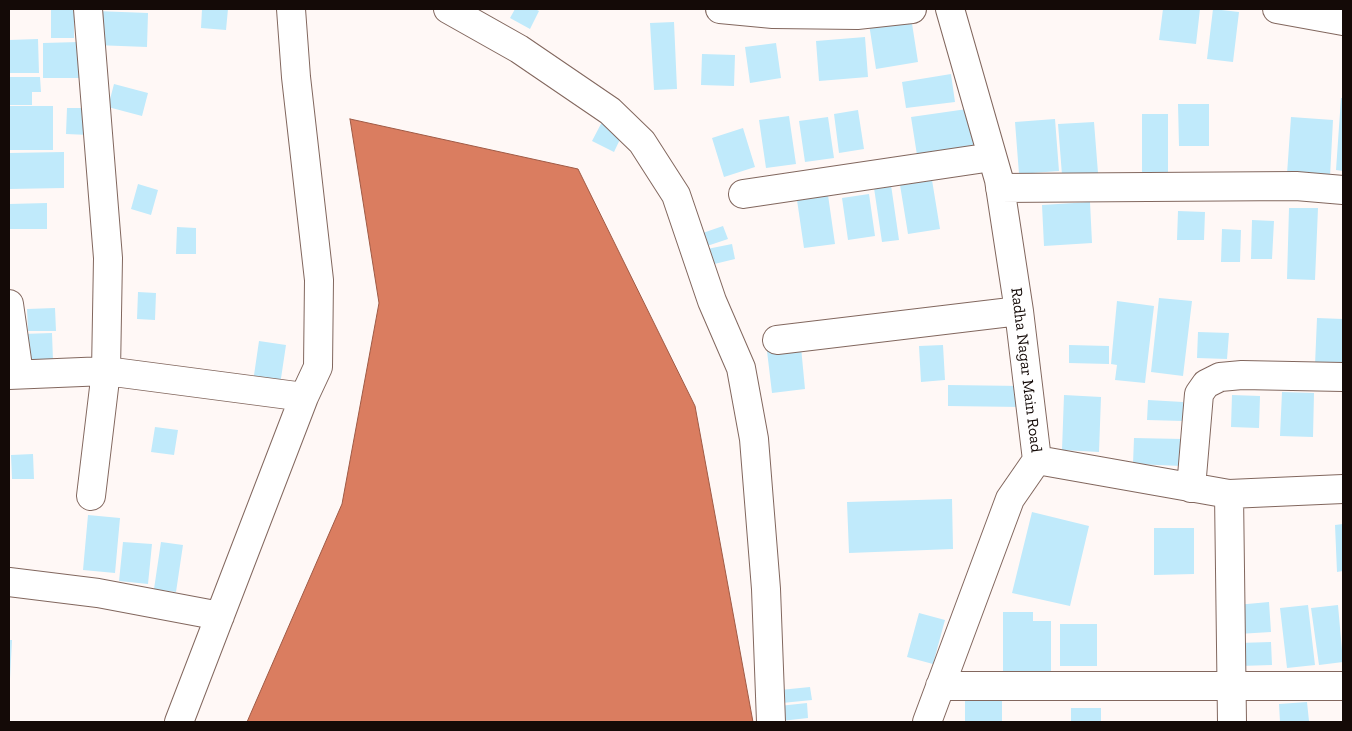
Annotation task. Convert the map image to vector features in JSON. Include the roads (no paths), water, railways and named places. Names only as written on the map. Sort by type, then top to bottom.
[{"type":"street","points":[[88,9],[108,258],[106,371],[91,496]]},
{"type":"street","points":[[180,722],[304,397],[318,367],[319,280],[296,77],[291,9]]},
{"type":"street","points":[[720,9],[773,14],[857,15],[912,9]]},
{"type":"street","name":"Radha Nagar Main Road","points":[[950,9],[1000,188],[1019,311],[1037,460],[1229,494],[1343,489]]},
{"type":"street","points":[[1278,9],[1343,21]]},
{"type":"street","points":[[460,11],[610,111],[642,142],[676,195],[712,301],[742,368],[756,458],[766,589],[771,722]]},
{"type":"street","points":[[743,194],[992,157]]},
{"type":"street","points":[[1000,188],[1296,186],[1343,190]]},
{"type":"street","points":[[9,304],[14,375],[106,371],[304,397]]},
{"type":"street","points":[[777,340],[1019,311]]},
{"type":"street","points":[[1192,488],[1200,394],[1206,384],[1220,377],[1242,375],[1343,378]]},
{"type":"street","points":[[927,722],[1010,499],[1037,460]]},
{"type":"street","points":[[1229,494],[1232,722]]},
{"type":"street","points":[[9,582],[98,592],[220,616]]},
{"type":"street","points":[[940,686],[1343,686]]}]
